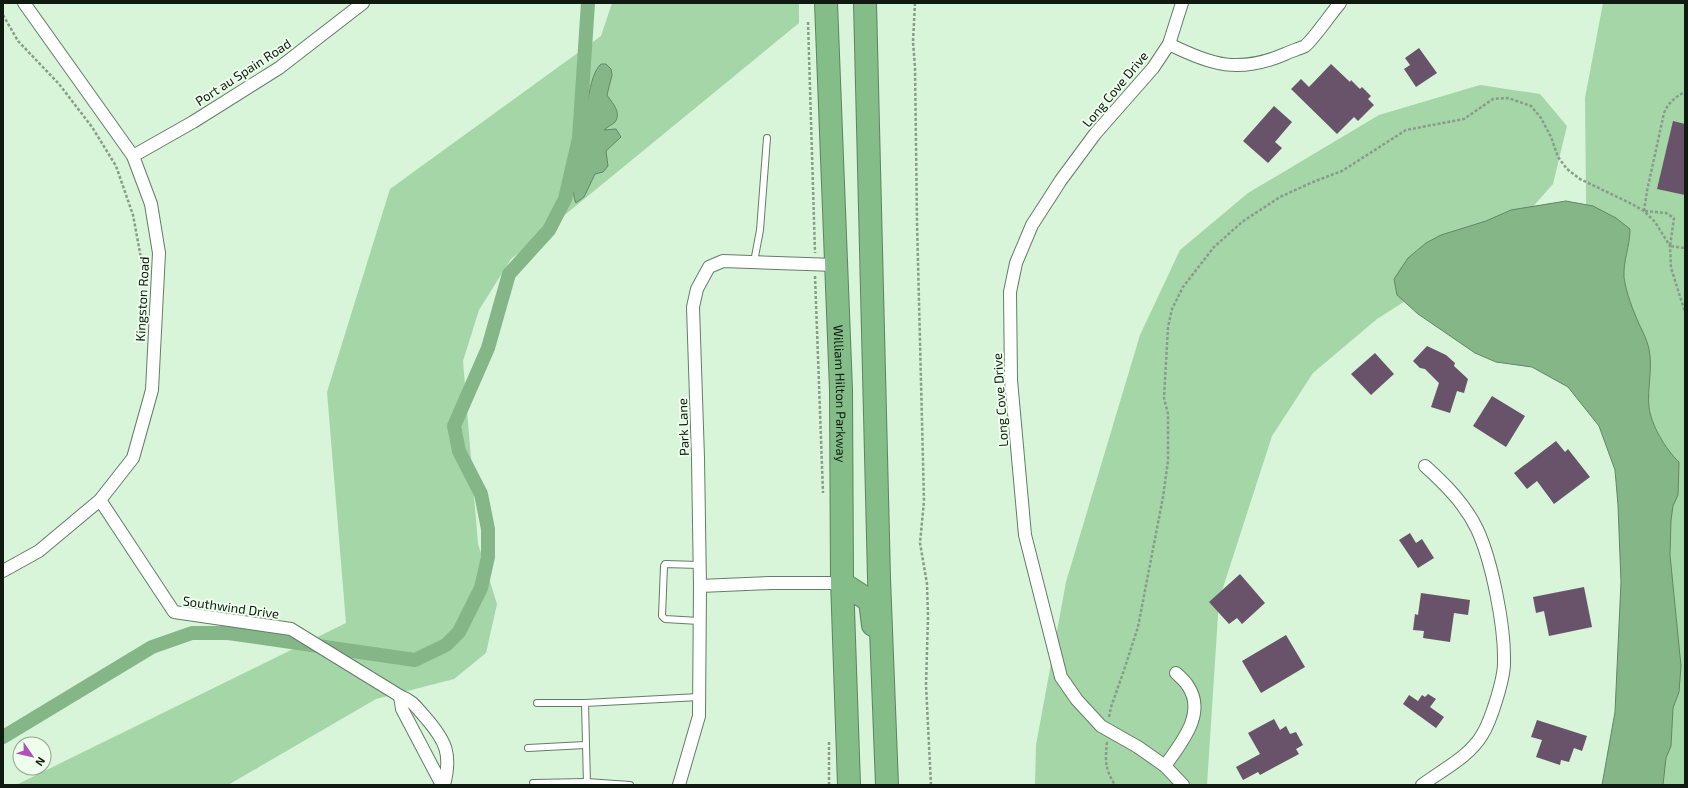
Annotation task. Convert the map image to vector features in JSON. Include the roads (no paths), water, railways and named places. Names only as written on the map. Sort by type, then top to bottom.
[{"type":"highway","name":"William Hilton Parkway","points":[[826,3],[825,264],[841,390],[842,583],[849,785]]},
{"type":"highway","points":[[865,3],[879,578],[887,785]]},
{"type":"highway","points":[[842,583],[870,601],[884,701]]},
{"type":"street","name":"Kingston Road","points":[[3,571],[39,551],[100,500],[133,458],[152,390],[159,253],[151,204],[133,156],[24,3]]},
{"type":"street","name":"Port au Spain Road","points":[[133,156],[193,122],[279,68],[363,3]]},
{"type":"street","name":"Long Cove Drive","points":[[1182,3],[1169,44],[1153,68],[1095,134],[1061,180],[1032,225],[1016,263],[1010,292],[1011,380],[1025,535],[1061,677],[1077,700],[1101,726],[1138,747],[1165,766],[1183,785]]},
{"type":"street","points":[[1169,44],[1192,55],[1219,64],[1247,66],[1276,58],[1305,45],[1340,3]]},
{"type":"street","name":"Park Lane","points":[[679,785],[699,716],[698,621],[700,586],[698,458],[693,307],[696,284],[709,267],[723,261],[825,264]]},
{"type":"street","points":[[1422,785],[1472,750],[1483,735],[1494,709],[1504,664],[1502,634],[1496,596],[1477,529],[1445,484],[1425,466]]},
{"type":"street","name":"Southwind Drive","points":[[100,500],[174,612],[292,630],[400,696],[411,700],[440,734],[444,743],[448,762],[443,785]]},
{"type":"street","points":[[700,586],[771,583],[842,583]]},
{"type":"street","points":[[1165,766],[1194,720],[1195,702],[1189,687],[1176,673]]},
{"type":"street","name":"Southwind Drive","points":[[400,696],[402,709],[443,785]]},
{"type":"lane","points":[[754,262],[760,230],[767,138]]},
{"type":"lane","points":[[698,621],[665,619],[662,616],[665,564],[699,565]]},
{"type":"lane","points":[[537,703],[584,703],[699,697]]},
{"type":"lane","points":[[584,703],[587,783]]},
{"type":"lane","points":[[528,748],[585,745]]},
{"type":"lane","points":[[532,783],[630,785]]},
{"type":"waterway","points":[[3,737],[152,647],[192,633],[228,633],[415,660],[446,645],[459,632],[481,588],[488,557],[488,529],[481,494],[459,451],[454,426],[488,348],[509,274],[549,230],[565,199],[579,138],[588,3]]}]
